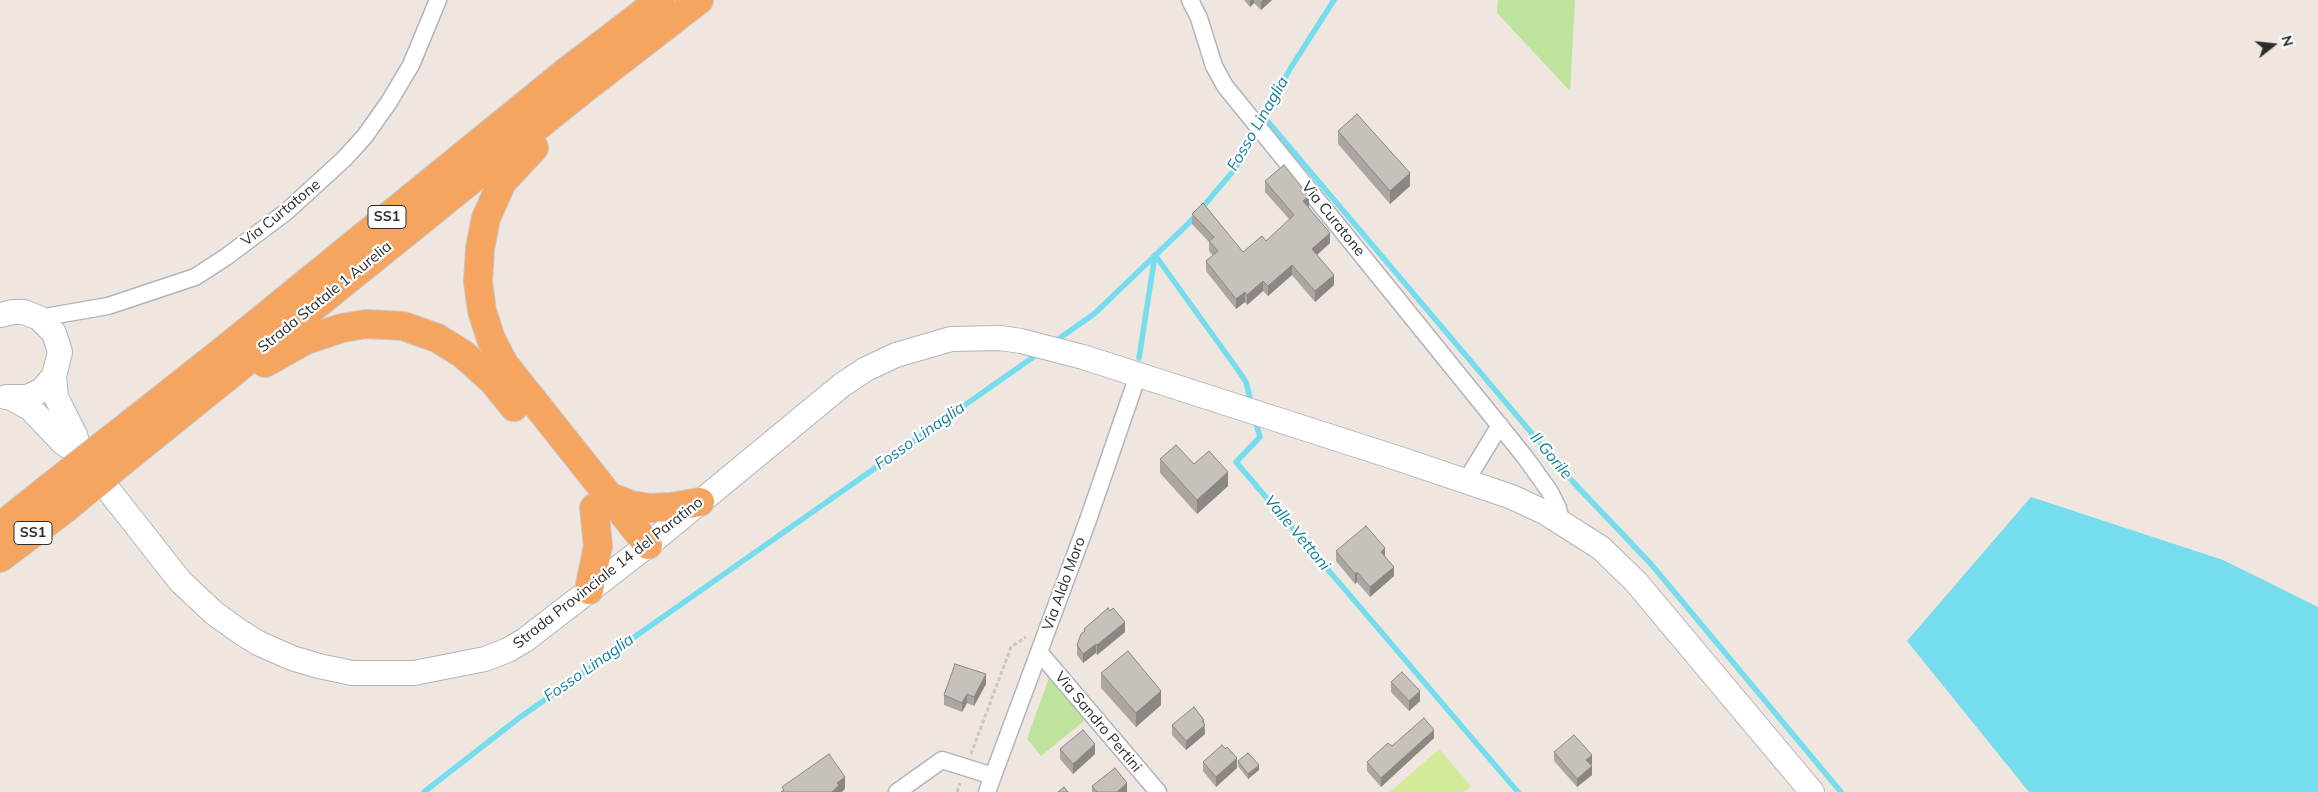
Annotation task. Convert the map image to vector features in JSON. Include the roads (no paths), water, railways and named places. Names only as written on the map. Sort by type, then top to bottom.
[{"type":"highway","name":"Strada Statale 1 Aurelia","points":[[122,446],[224,350],[566,72],[660,0]]},
{"type":"highway","name":"Strada Statale 1 Aurelia","points":[[0,558],[58,497],[122,446],[237,368],[580,92],[699,0]]},
{"type":"highway","points":[[580,92],[576,115],[518,163],[496,193],[483,231],[478,290],[486,326],[504,364],[601,502],[598,546],[589,590]]},
{"type":"highway","points":[[237,368],[270,362],[306,340],[354,326],[392,324],[426,333],[463,354],[493,381],[601,502],[640,551]]},
{"type":"highway","name":"Strada Statale 1 Aurelia","points":[[0,527],[58,497]]},
{"type":"highway","points":[[601,502],[650,508],[671,507],[700,502]]},
{"type":"main road","points":[[1,314],[24,312],[38,318]]},
{"type":"main road","name":"Strada Provinciale 14 del Paratino","points":[[6,397],[35,394],[49,384],[54,376],[60,360],[58,343],[49,326],[38,318]]},
{"type":"main road","name":"Strada Provinciale 14 del Paratino","points":[[6,397],[32,409],[62,442],[81,456],[180,582],[214,613],[258,643],[292,658],[352,673],[414,673],[467,664],[508,650],[539,630],[640,551],[842,385],[866,369],[896,355],[951,339],[986,337],[1021,341],[1083,357],[1466,481],[1518,500],[1561,522],[1601,548],[1636,582],[1812,792]]},
{"type":"main road","name":"Strada Provinciale 14 del Paratino","points":[[54,376],[56,397],[75,435],[81,456]]},
{"type":"street","name":"Via Curtatone","points":[[38,318],[108,306],[195,277],[226,257],[286,212],[344,159],[365,136],[411,65],[438,0]]},
{"type":"street","name":"Via Curatone","points":[[1190,0],[1199,18],[1208,50],[1219,78],[1500,425],[1550,492],[1558,508],[1561,522]]},
{"type":"street","name":"Via Aldo Moro","points":[[988,792],[1138,375]]},
{"type":"street","points":[[1466,481],[1500,425]]},
{"type":"street","name":"Via Sandro Pertini","points":[[1039,652],[1158,792]]},
{"type":"street","points":[[897,792],[942,760],[993,776]]},
{"type":"water","points":[[2031,497],[2223,560],[2318,607],[2318,792],[2029,792],[1907,641]]},
{"type":"waterway","name":"Fosso Linaglia","points":[[1054,342],[1094,314],[1189,223],[1235,169],[1290,69],[1334,0]]},
{"type":"waterway","name":"Il Gorile","points":[[1264,117],[1573,482],[1651,564],[1841,792]]},
{"type":"waterway","name":"Valle Vettoni","points":[[1155,255],[1246,382],[1252,406]]},
{"type":"waterway","points":[[1139,358],[1155,255]]},
{"type":"waterway","name":"Fosso Linaglia","points":[[424,792],[519,718],[1039,353]]},
{"type":"waterway","name":"Valle Vettoni","points":[[1255,420],[1260,437],[1236,462],[1518,792]]}]
